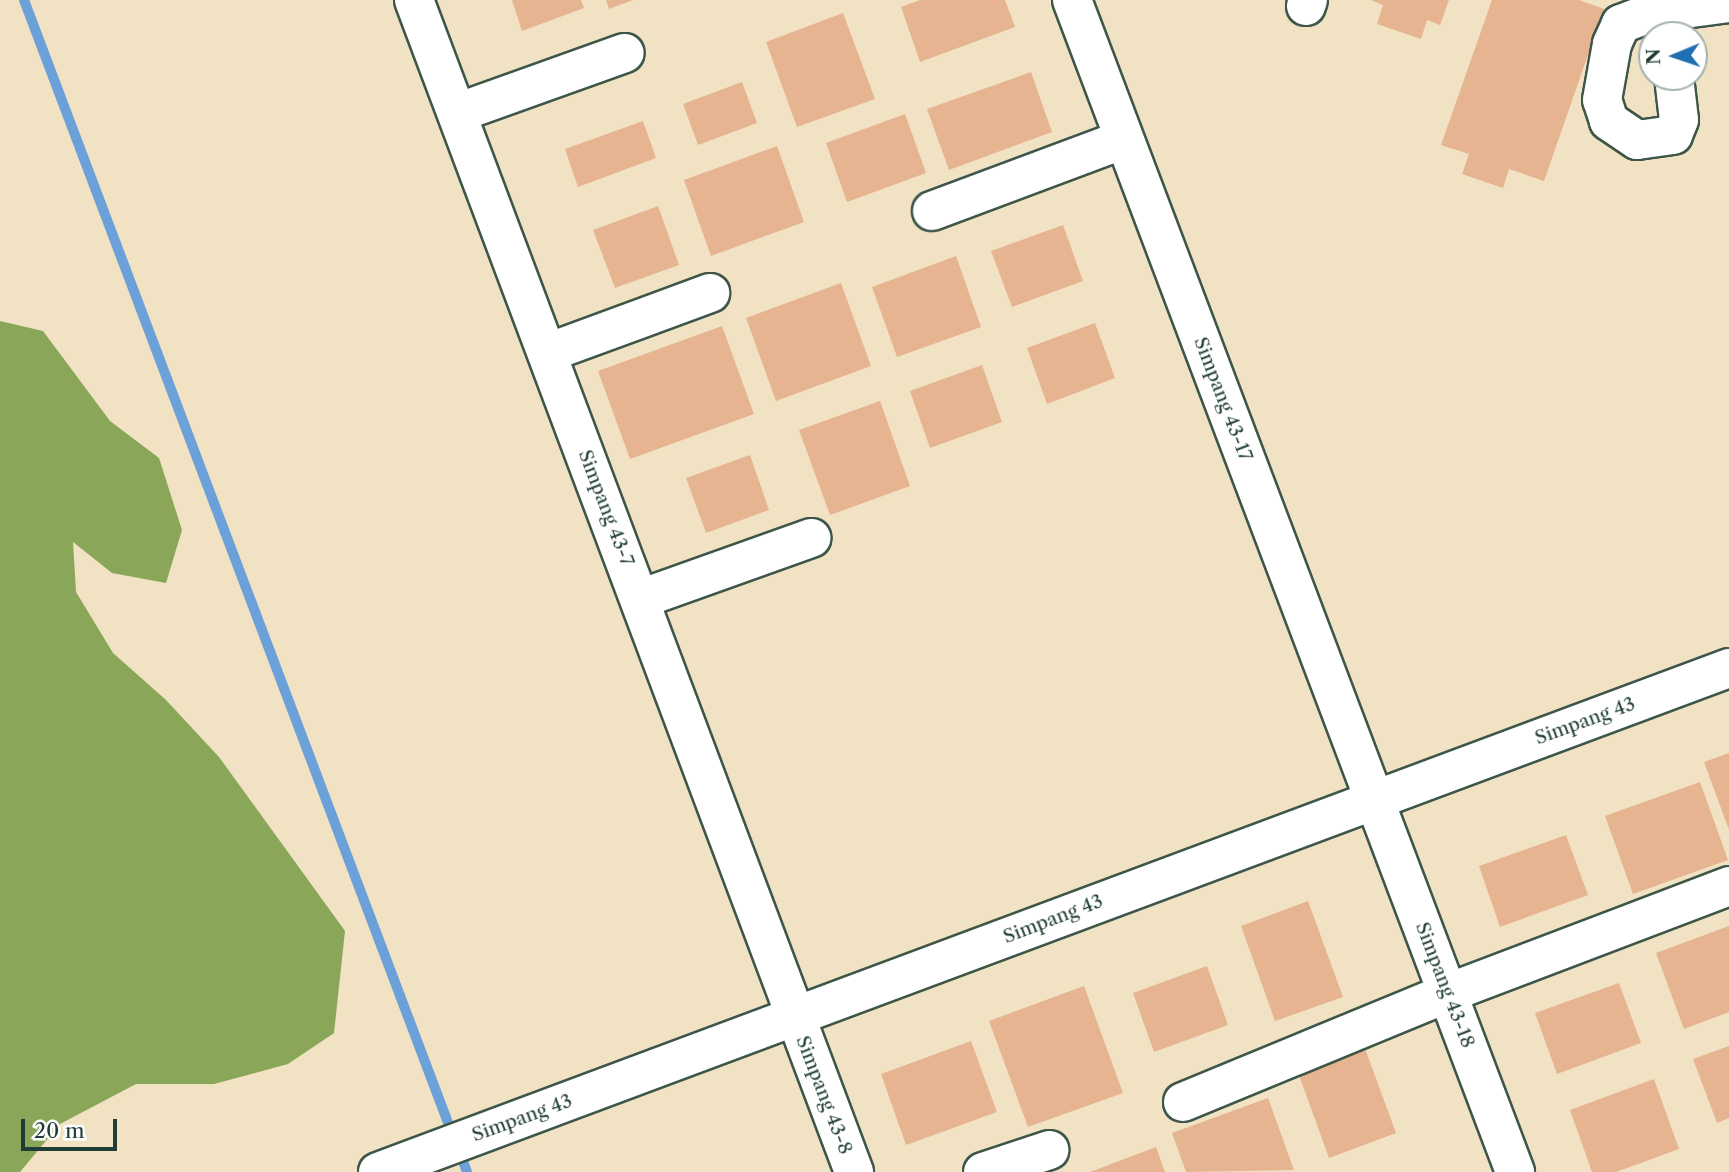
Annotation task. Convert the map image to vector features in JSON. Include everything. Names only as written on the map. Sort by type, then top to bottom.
[{"type":"street","name":"Simpang 43-7","points":[[414,0],[640,599],[794,1018]]},
{"type":"street","name":"Simpang 43-17","points":[[1072,0],[1122,140],[1374,798]]},
{"type":"street","points":[[1670,21],[1729,3]]},
{"type":"street","points":[[1638,24],[1622,24],[1612,44],[1602,100],[1609,121],[1637,139],[1672,135],[1679,120],[1676,91]]},
{"type":"street","points":[[457,113],[625,53]]},
{"type":"street","points":[[932,211],[1122,140]]},
{"type":"street","points":[[547,353],[710,293]]},
{"type":"street","points":[[640,599],[811,538]]},
{"type":"street","name":"Simpang 43","points":[[378,1172],[1729,667]]},
{"type":"street","name":"Simpang 43-18","points":[[1374,798],[1515,1172]]},
{"type":"street","points":[[1183,1102],[1448,993],[1729,886]]},
{"type":"street","name":"Simpang 43-8","points":[[794,1018],[854,1172]]},
{"type":"street","points":[[983,1172],[1049,1150]]},
{"type":"green space","points":[[0,321],[43,331],[110,421],[159,458],[182,530],[166,583],[112,573],[73,542],[76,592],[113,653],[166,700],[219,757],[345,931],[334,1033],[288,1064],[214,1084],[136,1084],[60,1124],[20,1172],[0,1172]]},
{"type":"building","points":[[512,0],[581,0],[584,8],[522,31]]},
{"type":"building","points":[[606,0],[633,0],[609,9]]},
{"type":"building","points":[[920,0],[1005,0],[1015,27],[920,62],[901,7]]},
{"type":"building","points":[[1371,0],[1449,0],[1440,25],[1427,20],[1421,39],[1377,24],[1383,5]]},
{"type":"building","points":[[1492,0],[1579,0],[1604,9],[1544,181],[1509,169],[1503,188],[1462,174],[1469,154],[1441,145]]},
{"type":"building","points":[[843,13],[875,99],[797,127],[766,42]]},
{"type":"building","points":[[1031,72],[1052,132],[949,170],[927,109]]},
{"type":"building","points":[[742,82],[757,123],[698,145],[683,104]]},
{"type":"building","points":[[905,114],[926,173],[847,202],[826,143]]},
{"type":"building","points":[[643,121],[656,158],[578,187],[565,149]]},
{"type":"building","points":[[777,146],[804,222],[711,256],[684,180]]},
{"type":"building","points":[[658,206],[679,265],[615,288],[593,230]]},
{"type":"building","points":[[1063,225],[1083,281],[1012,307],[991,251]]},
{"type":"building","points":[[956,256],[981,327],[897,357],[872,287]]},
{"type":"building","points":[[841,283],[871,366],[776,401],[746,318]]},
{"type":"building","points":[[1095,323],[1115,378],[1047,404],[1027,348]]},
{"type":"building","points":[[722,326],[754,414],[630,459],[598,371]]},
{"type":"building","points":[[982,365],[1002,422],[930,448],[910,391]]},
{"type":"building","points":[[880,401],[910,486],[830,515],[799,430]]},
{"type":"building","points":[[750,455],[769,510],[706,533],[686,478]]},
{"type":"building","points":[[1729,753],[1729,830],[1704,762]]},
{"type":"building","points":[[1700,782],[1728,860],[1633,894],[1605,816]]},
{"type":"building","points":[[1566,835],[1588,895],[1500,927],[1479,866]]},
{"type":"building","points":[[1308,901],[1343,997],[1275,1021],[1241,926]]},
{"type":"building","points":[[1729,926],[1729,1012],[1684,1029],[1656,953]]},
{"type":"building","points":[[1207,966],[1228,1025],[1154,1052],[1133,993]]},
{"type":"building","points":[[1619,983],[1641,1043],[1557,1074],[1535,1013]]},
{"type":"building","points":[[1084,986],[1123,1093],[1028,1127],[989,1021]]},
{"type":"building","points":[[971,1041],[997,1112],[906,1145],[881,1074]]},
{"type":"building","points":[[1363,1043],[1396,1133],[1329,1158],[1296,1067]]},
{"type":"building","points":[[1729,1046],[1729,1118],[1717,1123],[1693,1059]]},
{"type":"building","points":[[1654,1079],[1679,1149],[1616,1172],[1592,1172],[1570,1110]]},
{"type":"building","points":[[1268,1098],[1294,1170],[1186,1172],[1172,1133]]},
{"type":"building","points":[[1156,1147],[1165,1172],[1090,1172]]},
{"type":"waterway","points":[[24,0],[453,1136]]},
{"type":"waterway","points":[[459,1150],[467,1172]]}]
